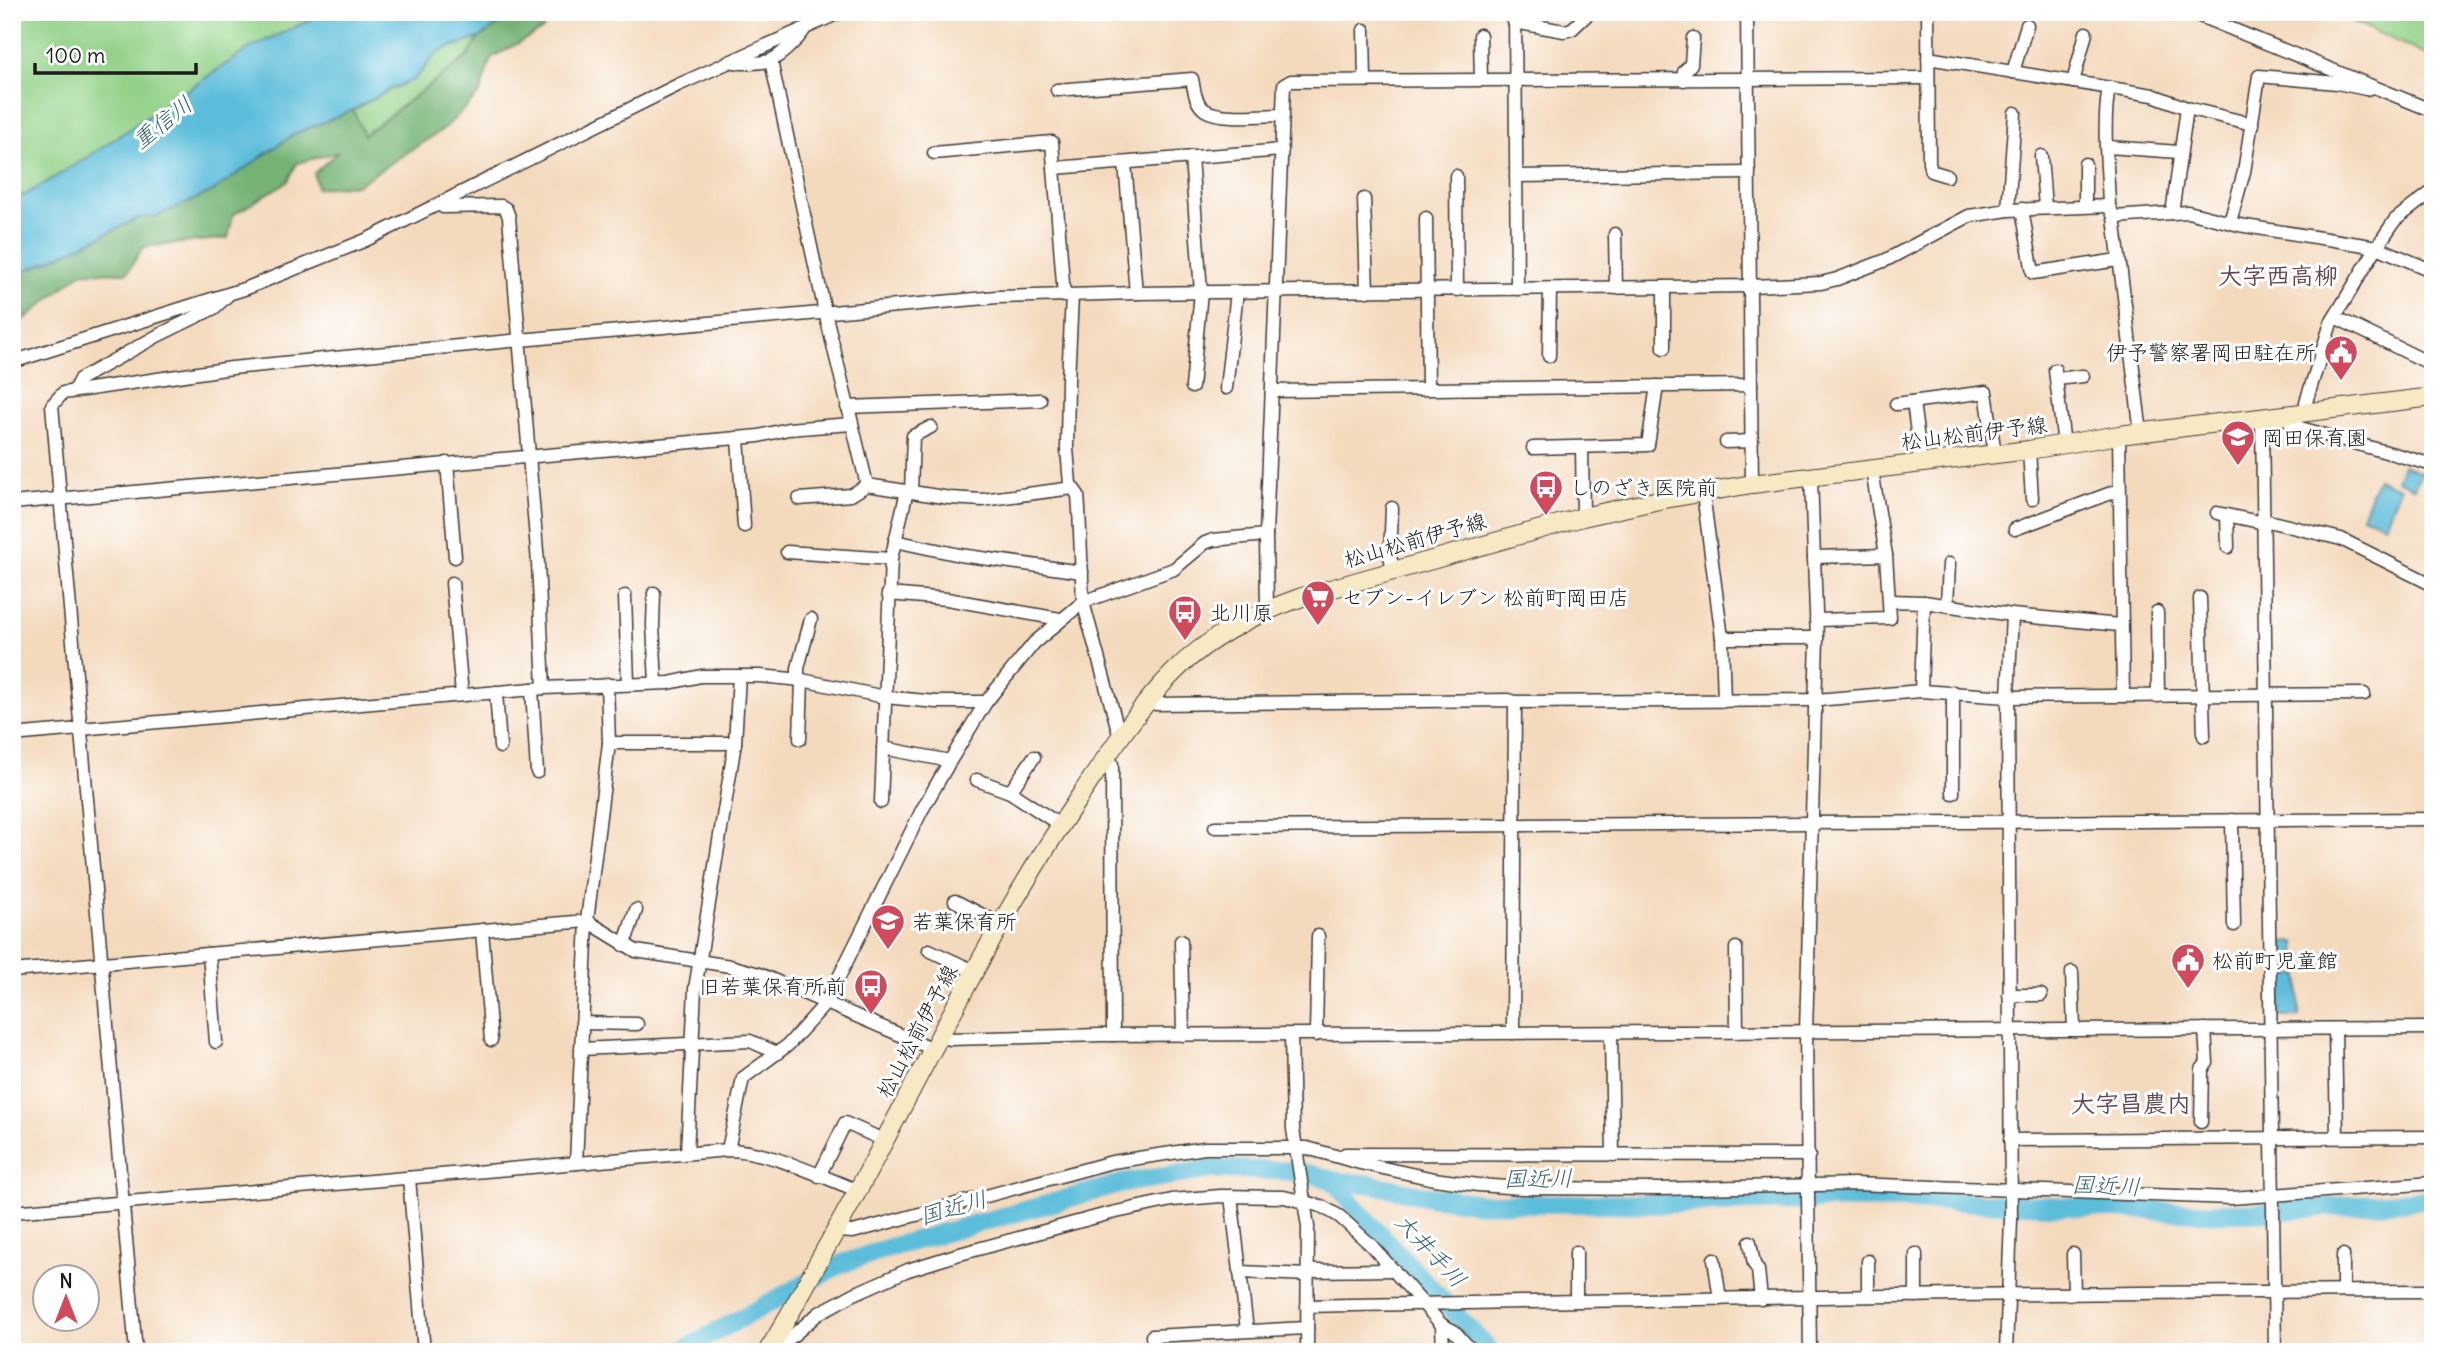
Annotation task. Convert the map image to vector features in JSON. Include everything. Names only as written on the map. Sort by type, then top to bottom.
[{"type":"main road","name":"松山松前伊予線","points":[[772,1344],[859,1191],[1000,924],[1060,825],[1147,702],[1171,674],[1219,636],[1266,610],[1302,597],[1583,517],[1703,493],[1752,484],[2029,450],[2119,435],[2433,397]]},
{"type":"street","points":[[12,362],[230,293],[366,240],[678,85],[841,12]]},
{"type":"street","points":[[1517,289],[1515,17],[1564,31],[1573,29],[1590,12]]},
{"type":"street","points":[[1747,12],[1752,484]]},
{"type":"street","points":[[1928,12],[1929,163],[1931,171],[1947,176]]},
{"type":"street","points":[[2190,12],[2433,111]]},
{"type":"street","points":[[2013,72],[2027,25]]},
{"type":"street","points":[[730,61],[743,64],[771,61],[798,39],[806,27]]},
{"type":"street","points":[[1364,30],[1365,80]]},
{"type":"street","points":[[2073,82],[2085,33]]},
{"type":"street","points":[[1480,35],[1480,80]]},
{"type":"street","points":[[1684,80],[1684,72],[1691,64],[1693,38]]},
{"type":"street","points":[[1928,58],[2153,95],[2187,108],[2252,124]]},
{"type":"street","points":[[771,61],[825,312],[867,485]]},
{"type":"street","points":[[2230,222],[2244,172],[2259,75],[2337,83],[2366,89],[2373,87]]},
{"type":"street","points":[[1266,610],[1266,535],[1284,85],[1291,81],[1365,80],[1928,78]]},
{"type":"street","points":[[1057,90],[1192,79],[1195,95],[1205,110],[1215,114],[1283,115]]},
{"type":"street","points":[[2109,88],[2104,113],[2112,211],[2141,433]]},
{"type":"street","points":[[2172,213],[2187,108]]},
{"type":"street","points":[[2008,210],[2015,113]]},
{"type":"street","points":[[934,153],[1052,142],[1068,296],[1067,449],[1070,484],[1078,495],[1083,603],[1118,730],[1122,735]]},
{"type":"street","points":[[2108,147],[2179,152]]},
{"type":"street","points":[[1054,168],[1282,150]]},
{"type":"street","points":[[2041,156],[2045,207]]},
{"type":"street","points":[[1191,157],[1201,292],[1192,387]]},
{"type":"street","points":[[1125,163],[1136,293]]},
{"type":"street","points":[[2085,164],[2085,206]]},
{"type":"street","points":[[1516,176],[1749,173]]},
{"type":"street","points":[[1456,176],[1457,290]]},
{"type":"street","points":[[2306,413],[2306,402],[2335,317],[2395,220],[2433,191]]},
{"type":"street","points":[[1364,199],[1367,291]]},
{"type":"street","points":[[2418,202],[2433,202]]},
{"type":"street","points":[[439,204],[443,207],[501,206],[506,209],[509,217],[538,563],[537,772]]},
{"type":"street","points":[[136,1352],[59,498],[52,405],[63,393],[232,368],[997,297],[1821,283],[1886,260],[1969,216],[2045,207],[2085,206],[2112,211],[2188,212],[2230,222],[2377,247],[2433,271]]},
{"type":"street","points":[[2022,209],[2033,273],[2118,260]]},
{"type":"street","points":[[1426,218],[1428,389]]},
{"type":"street","points":[[1615,234],[1616,288]]},
{"type":"street","points":[[1664,287],[1664,348]]},
{"type":"street","points":[[1549,356],[1550,289]]},
{"type":"street","points":[[1226,388],[1237,292]]},
{"type":"street","points":[[74,391],[80,380],[159,335],[214,308],[230,293]]},
{"type":"street","points":[[2335,317],[2433,365]]},
{"type":"street","points":[[2064,445],[2056,374],[2083,376]]},
{"type":"street","points":[[1272,391],[1751,385]]},
{"type":"street","points":[[1533,448],[1647,445],[1657,386]]},
{"type":"street","points":[[1896,404],[1986,392],[1995,454]]},
{"type":"street","points":[[847,407],[1040,401]]},
{"type":"street","points":[[1913,402],[1921,463]]},
{"type":"street","points":[[2284,416],[2293,426],[2433,465]]},
{"type":"street","points":[[2262,419],[2275,1352]]},
{"type":"street","points":[[12,503],[738,438],[788,429],[851,424]]},
{"type":"street","points":[[881,802],[891,559],[909,491],[913,436],[931,427]]},
{"type":"street","points":[[2119,435],[2123,696]]},
{"type":"street","points":[[738,438],[744,526]]},
{"type":"street","points":[[1726,442],[1752,441]]},
{"type":"street","points":[[1582,447],[1583,517]]},
{"type":"street","points":[[2029,450],[2032,499]]},
{"type":"street","points":[[447,463],[455,557]]},
{"type":"street","points":[[1816,620],[1890,618],[1886,555],[1872,470]]},
{"type":"street","points":[[1810,1352],[1806,1032],[1817,638],[1811,477]]},
{"type":"street","points":[[799,499],[851,495],[867,485],[950,498],[982,500],[1073,488]]},
{"type":"street","points":[[2015,529],[2119,490]]},
{"type":"street","points":[[1703,493],[1722,638],[1724,701]]},
{"type":"street","points":[[1391,508],[1391,557],[1394,570]]},
{"type":"street","points":[[2228,547],[2222,514],[2341,539],[2433,585]]},
{"type":"street","points":[[728,1150],[743,1078],[796,1036],[827,1003],[922,810],[950,761],[986,702],[1034,643],[1060,619],[1083,603],[1174,569],[1205,543],[1266,535]]},
{"type":"street","points":[[895,541],[960,555],[1083,572]]},
{"type":"street","points":[[787,552],[891,559]]},
{"type":"street","points":[[1814,556],[1886,555]]},
{"type":"street","points":[[1947,605],[1950,564]]},
{"type":"street","points":[[452,583],[463,695]]},
{"type":"street","points":[[654,593],[656,683]]},
{"type":"street","points":[[888,594],[947,599],[1060,619]]},
{"type":"street","points":[[625,596],[628,684]]},
{"type":"street","points":[[2200,598],[2204,736]]},
{"type":"street","points":[[1890,601],[1924,602],[2012,615],[2120,625]]},
{"type":"street","points":[[1921,691],[1924,602]]},
{"type":"street","points":[[2157,612],[2158,696]]},
{"type":"street","points":[[2006,1352],[2011,1216],[2008,697],[2012,615]]},
{"type":"street","points":[[800,739],[798,668],[811,618]]},
{"type":"street","points":[[1722,638],[1817,638]]},
{"type":"street","points":[[12,735],[496,692],[607,684],[669,683],[701,676],[800,680],[885,697],[936,702],[986,702]]},
{"type":"street","points":[[687,1153],[695,989],[735,743],[739,676]]},
{"type":"street","points":[[576,1163],[587,921],[609,743],[607,684]]},
{"type":"street","points":[[1147,702],[1816,700],[1921,691],[2008,697],[2364,694]]},
{"type":"street","points":[[496,692],[500,747]]},
{"type":"street","points":[[1953,692],[1953,793]]},
{"type":"street","points":[[1514,702],[1514,1033]]},
{"type":"street","points":[[609,743],[735,743]]},
{"type":"street","points":[[883,748],[950,761]]},
{"type":"street","points":[[1108,755],[1112,764],[1113,1035]]},
{"type":"street","points":[[1010,792],[1034,757]]},
{"type":"street","points":[[977,780],[1010,792],[1060,825]]},
{"type":"street","points":[[1215,827],[2433,818]]},
{"type":"street","points":[[2232,820],[2234,925]]},
{"type":"street","points":[[955,901],[1000,924]]},
{"type":"street","points":[[624,946],[636,910]]},
{"type":"street","points":[[12,971],[587,921],[636,951],[759,974],[827,1003],[936,1042],[950,1038],[1113,1035],[2433,1028]]},
{"type":"street","points":[[482,930],[491,1041]]},
{"type":"street","points":[[1316,1035],[1318,936]]},
{"type":"street","points":[[1181,941],[1183,1035]]},
{"type":"street","points":[[1736,948],[1737,1032]]},
{"type":"street","points":[[929,950],[974,971]]},
{"type":"street","points":[[209,954],[216,1042]]},
{"type":"street","points":[[2072,972],[2074,1030]]},
{"type":"street","points":[[2009,995],[2041,995]]},
{"type":"street","points":[[582,1023],[638,1024]]},
{"type":"street","points":[[2202,1122],[2202,1069],[2207,1063],[2205,1029]]},
{"type":"street","points":[[2335,1029],[2337,1137]]},
{"type":"street","points":[[1611,1033],[1613,1155]]},
{"type":"street","points":[[1291,1035],[1295,1149],[1308,1227],[1307,1352]]},
{"type":"street","points":[[581,1049],[750,1041],[776,1053]]},
{"type":"street","points":[[820,1177],[845,1123],[886,1140]]},
{"type":"street","points":[[2010,1140],[2433,1137]]},
{"type":"street","points":[[832,1237],[1112,1162],[1205,1148],[1307,1148],[1434,1179],[1478,1185],[1660,1189],[1904,1185],[2179,1197],[2274,1197],[2433,1184]]},
{"type":"street","points":[[12,1212],[728,1150],[761,1155],[859,1191]]},
{"type":"street","points":[[1331,1155],[1809,1155]]},
{"type":"street","points":[[409,1178],[424,1352]]},
{"type":"street","points":[[1231,1196],[1247,1330]]},
{"type":"street","points":[[772,1344],[782,1345],[819,1313],[853,1294],[932,1262],[1107,1214],[1172,1200],[1231,1196],[1304,1198],[1339,1216],[1394,1270],[1443,1325],[1454,1331],[1474,1352]]},
{"type":"street","points":[[1750,1242],[1754,1264],[1758,1270],[1761,1299]]},
{"type":"street","points":[[1576,1252],[1576,1301]]},
{"type":"street","points":[[1916,1254],[1916,1296]]},
{"type":"street","points":[[2074,1254],[2074,1293]]},
{"type":"street","points":[[2343,1255],[2343,1291]]},
{"type":"street","points":[[1714,1259],[1720,1299]]},
{"type":"street","points":[[1868,1261],[1868,1296]]},
{"type":"street","points":[[1240,1272],[1394,1270]]},
{"type":"street","points":[[1307,1306],[2074,1293],[2433,1291]]},
{"type":"street","points":[[1443,1325],[1443,1352]]},
{"type":"street","points":[[1154,1352],[1152,1336],[1307,1328]]},
{"type":"green space","points":[[12,12],[327,12],[250,48],[85,159],[25,195],[12,198]]},
{"type":"green space","points":[[516,12],[542,12],[544,29],[491,58],[480,93],[445,128],[357,185],[317,188],[314,173],[338,152],[297,163],[288,181],[233,215],[228,238],[143,247],[127,273],[82,272],[25,319],[12,322],[12,275],[44,263],[141,217],[155,217],[213,191],[294,134],[353,110],[364,135],[468,56],[479,38]]},
{"type":"green space","points":[[2333,12],[2433,12],[2433,58]]},
{"type":"green space","points":[[479,38],[468,56],[363,136],[353,110],[414,80],[441,50]]},
{"type":"water","name":"重信川","points":[[327,12],[516,12],[479,38],[441,50],[414,80],[353,110],[294,134],[213,191],[155,217],[141,217],[44,263],[12,275],[12,198],[25,195],[85,159],[250,48]]},
{"type":"water","points":[[2403,465],[2421,472],[2414,488],[2397,480]]},
{"type":"water","points":[[2377,479],[2400,488],[2385,525],[2362,516]]},
{"type":"water","points":[[2296,942],[2297,963],[2279,964],[2279,943]]},
{"type":"water","points":[[2279,975],[2299,975],[2299,1017],[2279,1017]]},
{"type":"waterway","name":"国近川","points":[[679,1352],[841,1264],[888,1248],[1124,1183],[1213,1169],[1289,1171],[1334,1181],[1370,1184],[1478,1203],[1664,1204],[1850,1199],[1925,1200],[2207,1213],[2262,1212],[2433,1199]]},
{"type":"waterway","name":"大井手川","points":[[1334,1181],[1358,1211],[1491,1352]]},
{"type":"place","name":"伊予警察署岡田駐在所","points":[[2341,382]]},
{"type":"place","name":"岡田保育園","points":[[2238,467]]},
{"type":"place","name":"しのざき医院前","points":[[1546,517]]},
{"type":"place","name":"セブン-イレブン 松前町岡田店","points":[[1318,627]]},
{"type":"place","name":"北川原","points":[[1185,642]]},
{"type":"place","name":"若葉保育所","points":[[888,951]]},
{"type":"place","name":"松前町児童館","points":[[2188,990]]},
{"type":"place","name":"旧若葉保育所前","points":[[871,1016]]},
{"type":"district","name":"大字西高柳","points":[[2278,275]]},
{"type":"district","name":"大字昌農内","points":[[2131,1103]]}]
